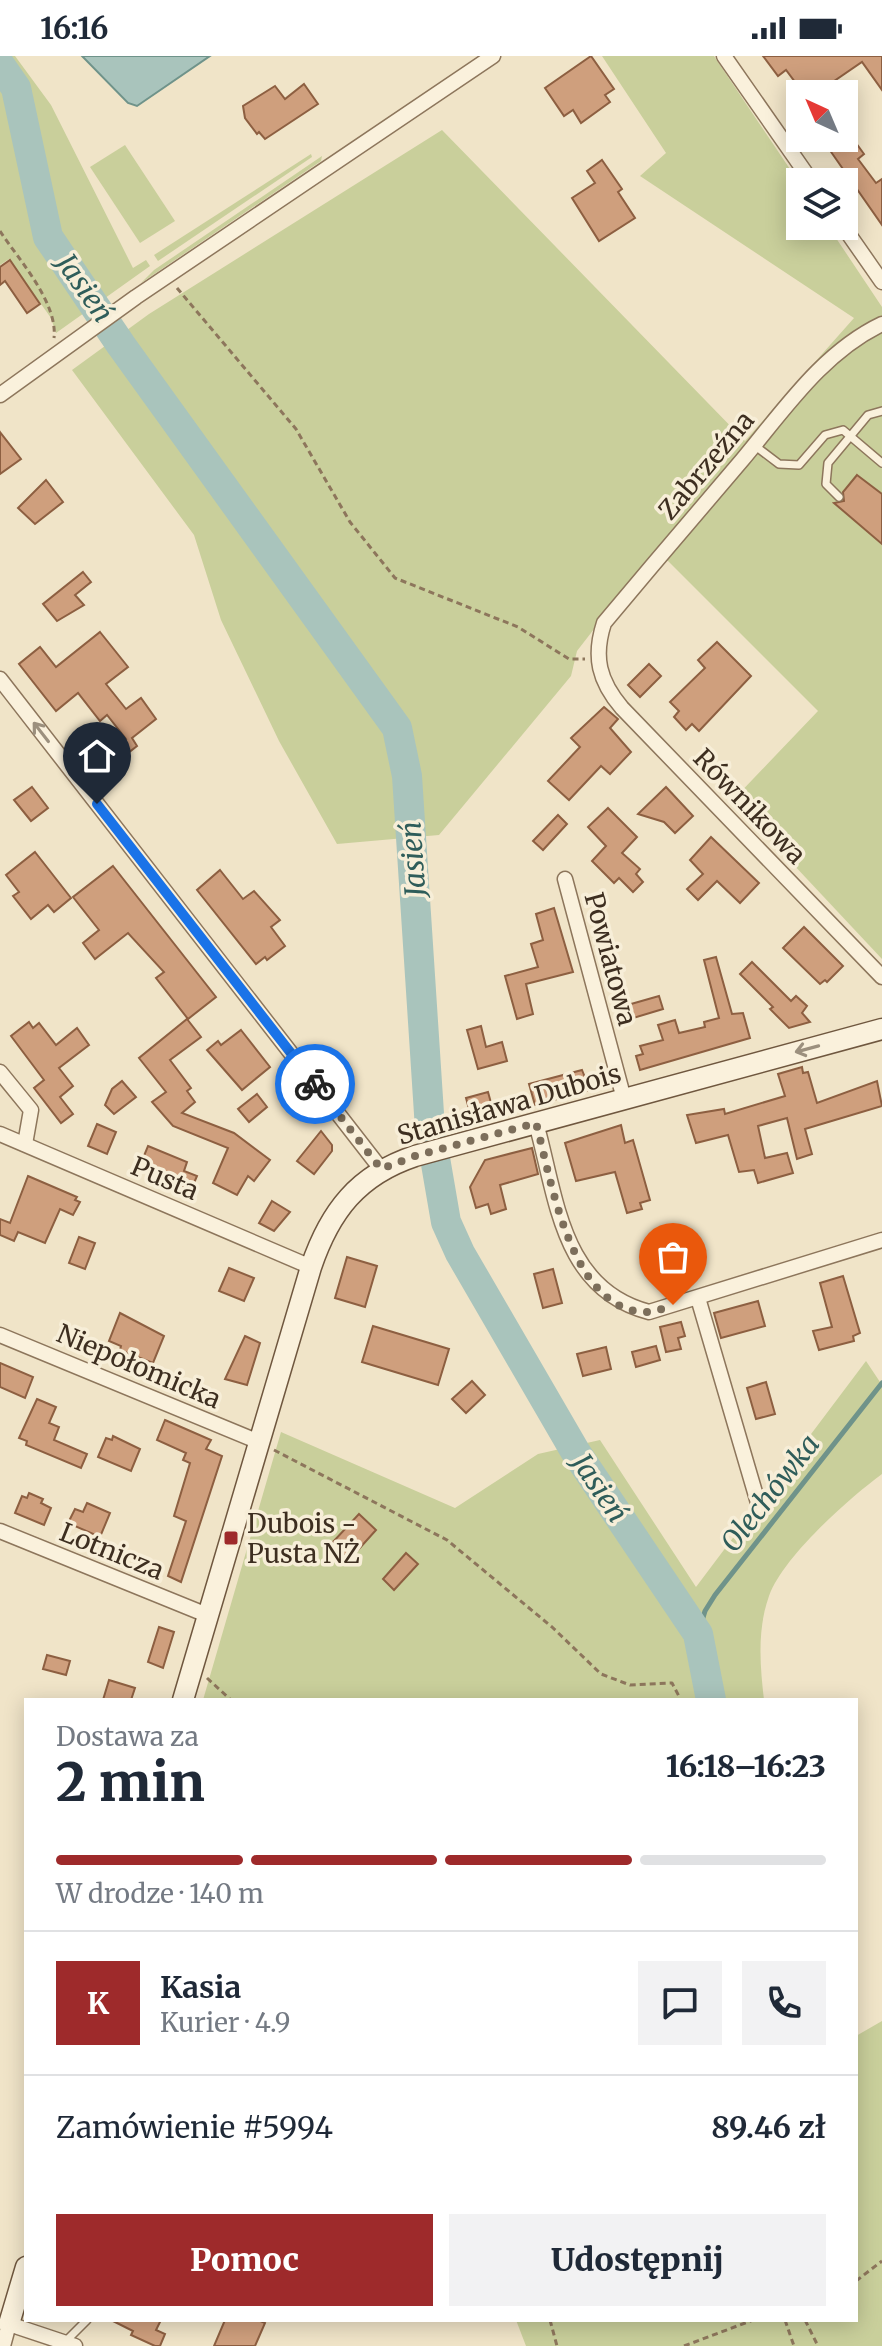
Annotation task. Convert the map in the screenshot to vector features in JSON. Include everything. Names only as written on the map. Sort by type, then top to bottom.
[{"type":"street","points":[[0,395],[136,297],[493,56]]},
{"type":"street","points":[[724,56],[802,168]]},
{"type":"street","points":[[853,240],[882,282]]},
{"type":"street","name":"Zabrzeźna","points":[[596,660],[604,623],[754,445],[823,365],[850,342],[882,324]]},
{"type":"street","name":"Równikowa","points":[[596,660],[607,688],[622,708],[882,977]]},
{"type":"street","points":[[0,679],[381,1169]]},
{"type":"street","name":"Powiatowa","points":[[565,879],[624,1099]]},
{"type":"street","name":"Stanisława Dubois","points":[[184,1698],[311,1267],[343,1201],[381,1169],[415,1156],[881,1032]]},
{"type":"street","points":[[0,1072],[31,1110],[25,1144]]},
{"type":"street","points":[[536,1123],[574,1257],[608,1296],[625,1306],[649,1312],[882,1240]]},
{"type":"street","name":"Pusta","points":[[0,1134],[311,1267]]},
{"type":"street","points":[[698,1298],[759,1506]]},
{"type":"street","name":"Niepołomicka","points":[[0,1335],[259,1442]]},
{"type":"street","name":"Lotnicza","points":[[1,1536],[207,1615]]},
{"type":"street","points":[[3,2346],[24,2274]]},
{"type":"street","points":[[9,2324],[70,2344]]},
{"type":"lane","points":[[839,497],[826,484],[825,471],[868,415],[882,411]]},
{"type":"lane","points":[[754,445],[779,464],[789,467],[799,465],[833,430],[843,430],[882,463]]},
{"type":"lane","points":[[70,2344],[86,2322]]},
{"type":"path","points":[[0,231],[40,293],[55,326],[58,353]]},
{"type":"path","points":[[167,276],[296,429],[350,522],[395,578],[518,627],[569,659],[596,660]]},
{"type":"path","points":[[259,1442],[447,1540],[552,1627],[601,1674],[630,1685],[672,1683],[680,1698]]},
{"type":"path","points":[[208,1680],[229,1698]]},
{"type":"path","points":[[858,2279],[882,2261]]},
{"type":"path","points":[[551,2322],[557,2346]]},
{"type":"path","points":[[684,2346],[748,2322]]},
{"type":"path","points":[[786,2322],[794,2346]]},
{"type":"path","points":[[806,2322],[818,2346]]},
{"type":"green space","points":[[0,56],[15,56],[51,105],[133,268],[146,260],[150,266],[56,333],[51,318],[9,259],[0,265]]},
{"type":"green space","points":[[602,56],[714,56],[789,168],[786,168],[786,240],[837,240],[882,307],[882,959],[733,800],[818,711],[656,549],[577,651],[571,676],[439,835],[337,844],[279,741],[221,620],[194,535],[72,370],[149,314],[442,130],[745,441],[854,318],[640,176],[666,153]]},
{"type":"green space","points":[[125,145],[175,221],[140,243],[90,167]]},
{"type":"green space","points":[[311,154],[312,157],[158,261],[154,255]]},
{"type":"green space","points":[[322,156],[321,161],[141,283],[154,270]]},
{"type":"green space","points":[[866,1361],[882,1385],[882,1474],[818,1530],[776,1581],[765,1609],[761,1635],[764,1698],[204,1698],[281,1432],[455,1508],[538,1454],[600,1440],[696,1587]]},
{"type":"green space","points":[[882,2021],[882,2346],[526,2346],[517,2322],[858,2322],[858,2035]]},
{"type":"water","points":[[82,56],[210,56],[137,106],[128,103]]},
{"type":"building","points":[[591,56],[614,89],[605,95],[610,102],[581,123],[573,110],[564,116],[545,88]]},
{"type":"building","points":[[763,56],[882,56],[882,90],[862,62],[836,80],[794,80],[786,70],[778,76]]},
{"type":"building","points":[[304,84],[318,104],[265,139],[259,132],[257,134],[245,118],[243,106],[275,86],[285,99]]},
{"type":"building","points":[[858,146],[864,154],[858,159],[876,183],[882,179],[882,225],[858,191],[858,168],[842,168],[831,152],[858,152]]},
{"type":"building","points":[[602,160],[622,189],[618,192],[635,218],[599,241],[572,198],[595,183],[587,171]]},
{"type":"building","points":[[10,260],[40,304],[27,313],[5,281],[0,285],[0,267]]},
{"type":"building","points":[[0,432],[21,459],[0,474]]},
{"type":"building","points":[[857,475],[882,494],[882,544],[834,503],[844,501],[843,492]]},
{"type":"building","points":[[46,480],[63,502],[35,524],[18,508]]},
{"type":"building","points":[[83,572],[91,582],[75,595],[84,605],[57,621],[43,604]]},
{"type":"building","points":[[100,632],[128,667],[106,684],[126,709],[141,698],[156,719],[132,738],[137,746],[104,772],[96,762],[126,739],[107,715],[100,721],[78,693],[56,711],[19,664],[40,647],[56,667]]},
{"type":"building","points":[[717,642],[751,676],[699,731],[692,724],[686,730],[674,717],[679,711],[670,702],[705,668],[698,660]]},
{"type":"building","points":[[649,664],[661,676],[640,697],[628,685]]},
{"type":"building","points":[[604,707],[618,719],[610,728],[631,752],[610,774],[601,766],[569,800],[548,781],[580,747],[571,738]]},
{"type":"building","points":[[32,787],[48,808],[31,821],[14,800]]},
{"type":"building","points":[[666,787],[693,816],[675,833],[664,822],[638,814]]},
{"type":"building","points":[[608,808],[637,837],[622,853],[640,869],[636,874],[643,882],[633,892],[619,878],[614,883],[592,861],[606,846],[588,827]]},
{"type":"building","points":[[558,815],[567,824],[543,850],[533,841]]},
{"type":"building","points":[[711,837],[759,883],[740,903],[717,881],[698,900],[687,889],[703,874],[690,860]]},
{"type":"building","points":[[35,852],[71,898],[54,912],[48,905],[31,919],[13,896],[19,892],[6,875]]},
{"type":"building","points":[[113,866],[216,997],[188,1019],[156,978],[164,972],[128,933],[95,959],[83,943],[99,930],[73,897]]},
{"type":"building","points":[[220,870],[243,899],[254,891],[280,920],[271,927],[285,946],[267,960],[265,957],[256,964],[197,890]]},
{"type":"building","points":[[554,908],[573,972],[526,984],[533,1014],[517,1019],[505,976],[538,967],[531,944],[543,940],[536,914]]},
{"type":"building","points":[[804,927],[843,966],[827,982],[825,980],[820,984],[783,948]]},
{"type":"building","points":[[716,957],[732,1014],[743,1013],[750,1038],[640,1070],[636,1056],[643,1054],[640,1046],[663,1040],[658,1025],[675,1020],[679,1033],[705,1027],[704,1022],[719,1018],[704,960]]},
{"type":"building","points":[[752,962],[791,1001],[796,996],[807,1006],[802,1013],[810,1022],[789,1028],[770,1009],[773,1007],[740,974]]},
{"type":"building","points":[[659,996],[663,1009],[620,1022],[617,1008]]},
{"type":"building","points":[[187,1019],[201,1037],[170,1060],[191,1088],[187,1091],[195,1102],[182,1113],[234,1133],[270,1160],[254,1181],[248,1176],[237,1195],[213,1183],[228,1148],[173,1126],[152,1102],[166,1092],[139,1058]]},
{"type":"building","points":[[29,1022],[33,1028],[39,1023],[56,1045],[77,1028],[89,1045],[59,1068],[73,1086],[60,1097],[73,1114],[61,1123],[34,1088],[44,1080],[11,1036]]},
{"type":"building","points":[[481,1026],[486,1047],[502,1042],[507,1061],[478,1069],[467,1030]]},
{"type":"building","points":[[241,1030],[270,1067],[242,1090],[207,1050],[218,1041],[221,1045]]},
{"type":"building","points":[[802,1067],[803,1073],[808,1072],[817,1103],[877,1081],[882,1106],[805,1129],[812,1154],[797,1159],[787,1118],[758,1126],[765,1158],[787,1153],[793,1173],[758,1183],[754,1170],[739,1172],[728,1135],[696,1143],[687,1115],[724,1109],[725,1114],[785,1096],[778,1074]]},
{"type":"building","points":[[582,1070],[590,1090],[535,1105],[529,1084]]},
{"type":"building","points":[[122,1081],[136,1097],[114,1114],[105,1105],[112,1089]]},
{"type":"building","points":[[488,1092],[493,1110],[471,1116],[466,1098]]},
{"type":"building","points":[[257,1094],[267,1107],[249,1122],[238,1109]]},
{"type":"building","points":[[97,1124],[116,1132],[107,1154],[88,1146]]},
{"type":"building","points":[[621,1125],[625,1143],[633,1140],[650,1200],[640,1203],[642,1209],[627,1213],[615,1172],[576,1181],[565,1143]]},
{"type":"building","points":[[321,1131],[332,1145],[332,1151],[314,1174],[297,1161]]},
{"type":"building","points":[[148,1146],[187,1162],[184,1171],[197,1176],[191,1190],[139,1168]]},
{"type":"building","points":[[532,1148],[538,1174],[500,1185],[506,1209],[491,1214],[488,1204],[476,1208],[470,1187],[485,1160]]},
{"type":"building","points":[[28,1176],[77,1197],[75,1200],[80,1202],[73,1215],[60,1209],[45,1243],[18,1232],[14,1241],[0,1235],[0,1219],[10,1223]]},
{"type":"building","points":[[272,1201],[290,1212],[274,1231],[259,1223]]},
{"type":"building","points":[[79,1237],[95,1243],[85,1269],[69,1263]]},
{"type":"building","points":[[347,1257],[377,1266],[365,1307],[335,1298]]},
{"type":"building","points":[[229,1268],[254,1278],[244,1301],[219,1291]]},
{"type":"building","points":[[553,1269],[562,1303],[543,1308],[534,1274]]},
{"type":"building","points":[[843,1276],[860,1333],[853,1336],[854,1341],[819,1350],[813,1331],[832,1327],[820,1283]]},
{"type":"building","points":[[758,1301],[765,1326],[721,1338],[714,1313]]},
{"type":"building","points":[[120,1313],[164,1336],[153,1363],[120,1350],[121,1346],[109,1341]]},
{"type":"building","points":[[681,1322],[685,1336],[678,1338],[681,1349],[666,1352],[660,1327]]},
{"type":"building","points":[[373,1326],[449,1349],[438,1385],[362,1362]]},
{"type":"building","points":[[245,1336],[260,1343],[247,1385],[225,1379]]},
{"type":"building","points":[[656,1346],[660,1360],[636,1367],[632,1352]]},
{"type":"building","points":[[606,1347],[611,1369],[583,1376],[577,1354]]},
{"type":"building","points":[[0,1363],[33,1377],[25,1398],[0,1387]]},
{"type":"building","points":[[472,1381],[485,1395],[466,1413],[452,1399]]},
{"type":"building","points":[[766,1382],[775,1414],[756,1419],[747,1388]]},
{"type":"building","points":[[37,1399],[56,1407],[49,1423],[59,1427],[54,1440],[87,1454],[81,1468],[26,1445],[27,1441],[19,1438]]},
{"type":"building","points":[[165,1420],[211,1440],[206,1449],[222,1456],[181,1582],[168,1576],[186,1521],[174,1516],[190,1463],[183,1460],[186,1453],[157,1440]]},
{"type":"building","points":[[113,1436],[140,1449],[131,1471],[98,1457],[106,1438],[112,1440]]},
{"type":"building","points":[[29,1493],[43,1499],[41,1503],[51,1508],[44,1525],[15,1513],[22,1496],[27,1498]]},
{"type":"building","points":[[87,1503],[110,1513],[100,1537],[68,1523],[75,1509],[83,1512]]},
{"type":"building","points":[[359,1514],[376,1530],[349,1560],[332,1543]]},
{"type":"building","points":[[406,1553],[418,1564],[394,1590],[383,1579]]},
{"type":"building","points":[[159,1627],[174,1632],[163,1668],[148,1662]]},
{"type":"building","points":[[47,1655],[70,1661],[66,1675],[43,1669]]},
{"type":"building","points":[[109,1680],[135,1688],[132,1698],[104,1698]]},
{"type":"building","points":[[115,2322],[160,2322],[156,2330],[165,2334],[160,2346],[155,2346],[131,2335],[133,2331]]},
{"type":"building","points":[[224,2322],[265,2323],[255,2346],[214,2346]]},
{"type":"waterway","name":"Jasień","points":[[0,65],[16,88],[48,237],[121,345],[397,728],[407,776],[430,1129],[446,1222],[460,1253],[575,1451],[698,1634],[711,1698]]},
{"type":"waterway","name":"Olechówka","points":[[698,1634],[705,1611],[715,1595],[882,1383]]},
{"type":"way so far","points":[[315,1084],[381,1169],[415,1156],[536,1123],[574,1257],[594,1283],[625,1306],[649,1312],[673,1305]]},
{"type":"place","name":"Dubois - Pusta NŻ","points":[[231,1538]]},
{"type":"route","points":[[97,804],[315,1084]]}]
